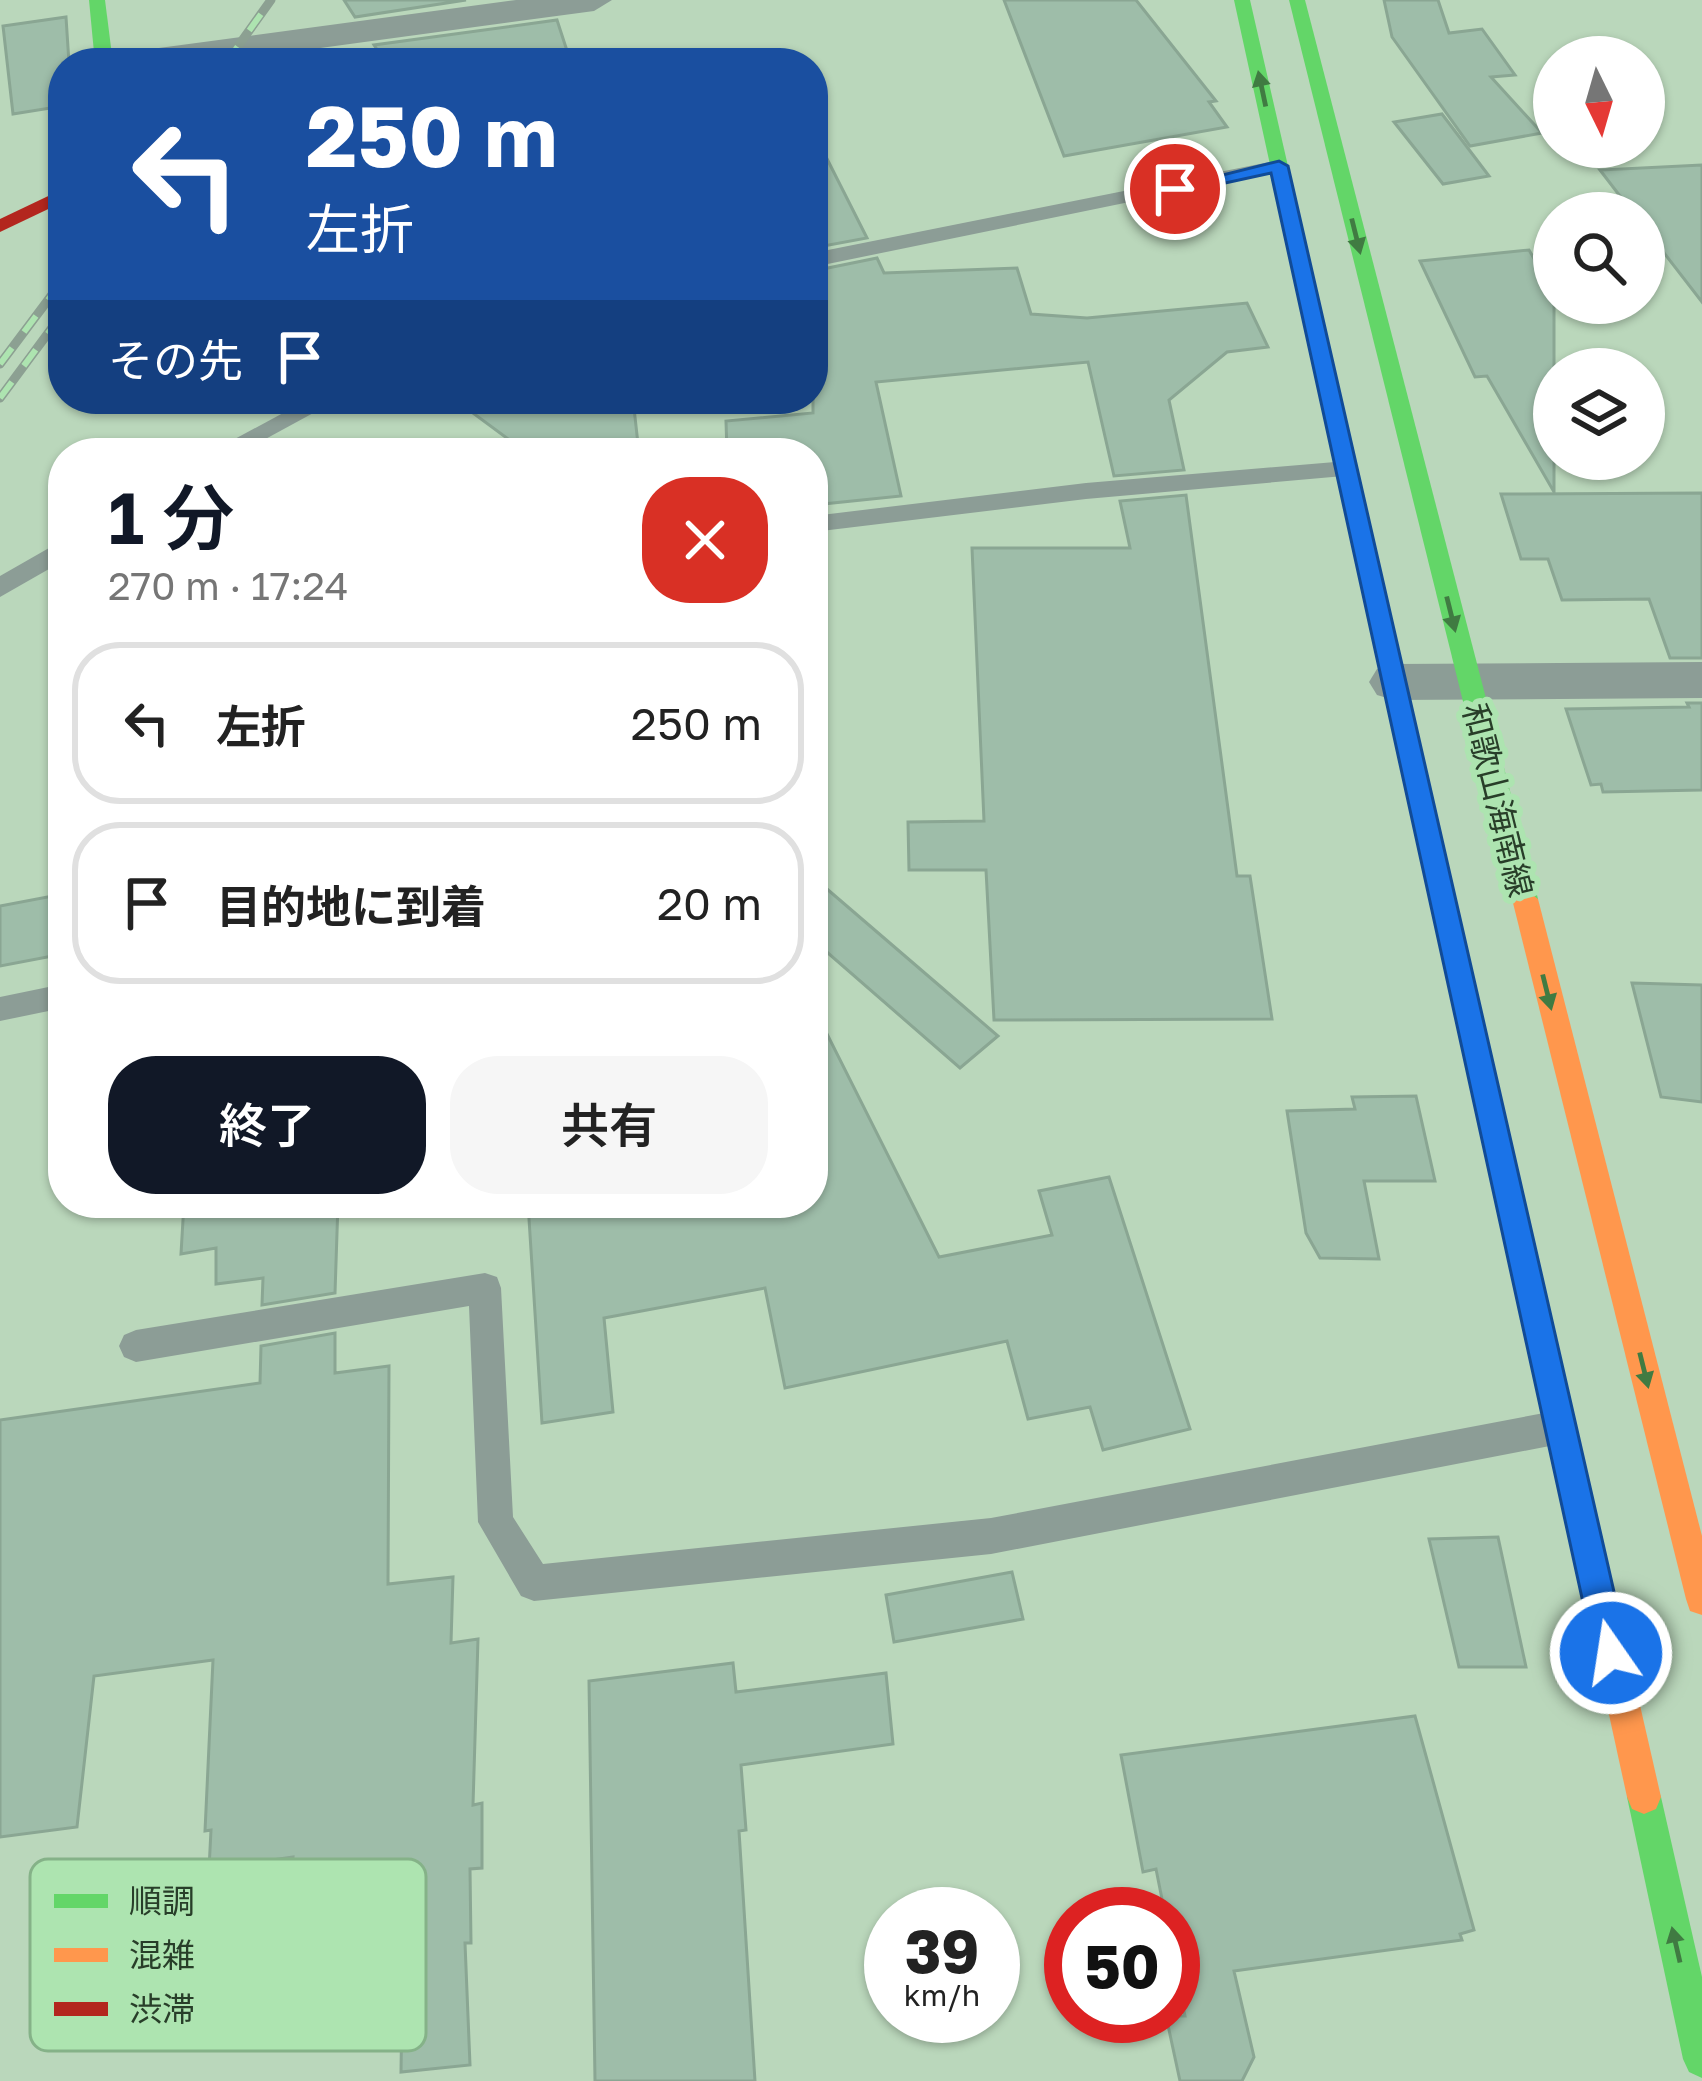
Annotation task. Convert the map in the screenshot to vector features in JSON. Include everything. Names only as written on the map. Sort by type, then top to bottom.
[{"type":"main road","points":[[97,0],[102,48]]},
{"type":"main road","points":[[1242,0],[1702,2059]]},
{"type":"main road","name":"和歌山海南線","points":[[1297,0],[1702,1599]]},
{"type":"main road","points":[[0,226],[48,202]]},
{"type":"street","points":[[240,48],[595,0]]},
{"type":"street","points":[[1394,682],[1702,680]]},
{"type":"lane","points":[[828,257],[1279,166]]},
{"type":"lane","points":[[250,438],[298,414]]},
{"type":"lane","points":[[828,522],[1086,491],[1347,469]]},
{"type":"lane","points":[[0,588],[48,558]]},
{"type":"lane","points":[[3,1009],[48,999]]},
{"type":"lane","points":[[136,1346],[485,1288],[496,1522],[535,1583],[991,1536],[1560,1427]]},
{"type":"building","points":[[344,0],[466,0],[355,17]]},
{"type":"building","points":[[1004,0],[1136,0],[1216,101],[1209,102],[1227,127],[1064,156]]},
{"type":"building","points":[[1384,0],[1438,0],[1449,33],[1482,29],[1515,75],[1491,77],[1533,123],[1533,135],[1470,146],[1392,37]]},
{"type":"building","points":[[66,17],[68,48],[48,48],[48,108],[13,114],[3,26]]},
{"type":"building","points":[[557,20],[566,48],[376,48],[374,45]]},
{"type":"building","points":[[1442,114],[1489,176],[1443,184],[1394,122]]},
{"type":"building","points":[[828,161],[867,238],[828,245]]},
{"type":"building","points":[[1702,165],[1702,302],[1665,254],[1665,192],[1617,192],[1600,170]]},
{"type":"building","points":[[1529,250],[1533,257],[1533,324],[1554,324],[1554,348],[1533,348],[1533,456],[1487,376],[1475,377],[1420,261]]},
{"type":"building","points":[[877,258],[884,273],[1017,268],[1031,314],[1087,318],[1247,303],[1268,347],[1227,352],[1169,400],[1184,470],[1114,476],[1088,362],[876,382],[901,496],[828,503],[828,438],[727,438],[726,421],[828,414],[828,268]]},
{"type":"building","points":[[474,414],[635,414],[637,438],[507,438]]},
{"type":"building","points":[[1702,493],[1702,658],[1670,658],[1649,599],[1562,600],[1548,559],[1521,559],[1501,494]]},
{"type":"building","points":[[1186,495],[1237,876],[1250,876],[1272,1019],[994,1020],[986,870],[909,870],[908,822],[984,821],[972,548],[1130,548],[1120,501]]},
{"type":"building","points":[[1687,703],[1702,703],[1702,790],[1603,792],[1601,784],[1591,785],[1566,709],[1689,707]]},
{"type":"building","points":[[828,890],[998,1036],[960,1068],[828,953]]},
{"type":"building","points":[[48,897],[48,957],[0,966],[0,906]]},
{"type":"building","points":[[1632,983],[1702,985],[1702,1102],[1661,1097]]},
{"type":"building","points":[[828,1036],[939,1257],[1052,1235],[1039,1191],[1109,1177],[1190,1429],[1103,1450],[1090,1407],[1028,1419],[1007,1341],[785,1388],[765,1288],[604,1318],[613,1412],[542,1423],[529,1218],[828,1218]]},
{"type":"building","points":[[1416,1096],[1435,1181],[1364,1181],[1379,1259],[1320,1258],[1306,1233],[1287,1111],[1355,1109],[1352,1097]]},
{"type":"building","points":[[183,1218],[338,1218],[335,1293],[262,1305],[263,1278],[216,1284],[216,1248],[181,1254]]},
{"type":"building","points":[[335,1333],[335,1373],[389,1366],[388,1584],[453,1577],[451,1643],[478,1639],[473,1805],[482,1803],[482,1868],[470,1869],[471,1943],[465,1943],[470,2065],[401,2072],[401,2051],[426,2051],[426,1859],[210,1859],[211,1830],[205,1831],[213,1660],[94,1676],[77,1827],[0,1837],[0,1420],[260,1383],[261,1346]]},
{"type":"building","points":[[1498,1537],[1526,1667],[1459,1667],[1429,1539]]},
{"type":"building","points":[[1012,1572],[1023,1619],[894,1642],[886,1595]]},
{"type":"building","points":[[733,1663],[736,1692],[886,1673],[893,1744],[741,1765],[746,1830],[739,1831],[755,2081],[595,2081],[589,1681]]},
{"type":"building","points":[[1415,1716],[1474,1930],[1460,1934],[1462,1940],[1234,1971],[1254,2057],[1242,2081],[1180,2081],[1172,2043],[1200,2043],[1200,1887],[1160,1887],[1156,1869],[1143,1872],[1121,1755]]},
{"type":"railway","points":[[237,48],[271,0]]},
{"type":"railway","points":[[0,364],[48,300]]},
{"type":"railway","points":[[0,398],[48,333]]},
{"type":"traffic: fast","points":[[97,0],[102,48]]},
{"type":"traffic: fast","points":[[1242,0],[1512,1207]]},
{"type":"traffic: fast","points":[[1297,0],[1525,899]]},
{"type":"traffic: fast","points":[[1644,1797],[1702,2059]]},
{"type":"traffic: slow","points":[[1525,899],[1702,1599]]},
{"type":"traffic: slow","points":[[1512,1207],[1644,1797]]},
{"type":"traffic: jam","points":[[0,226],[48,202]]},
{"type":"route","points":[[1175,189],[1279,166],[1611,1653]]}]
